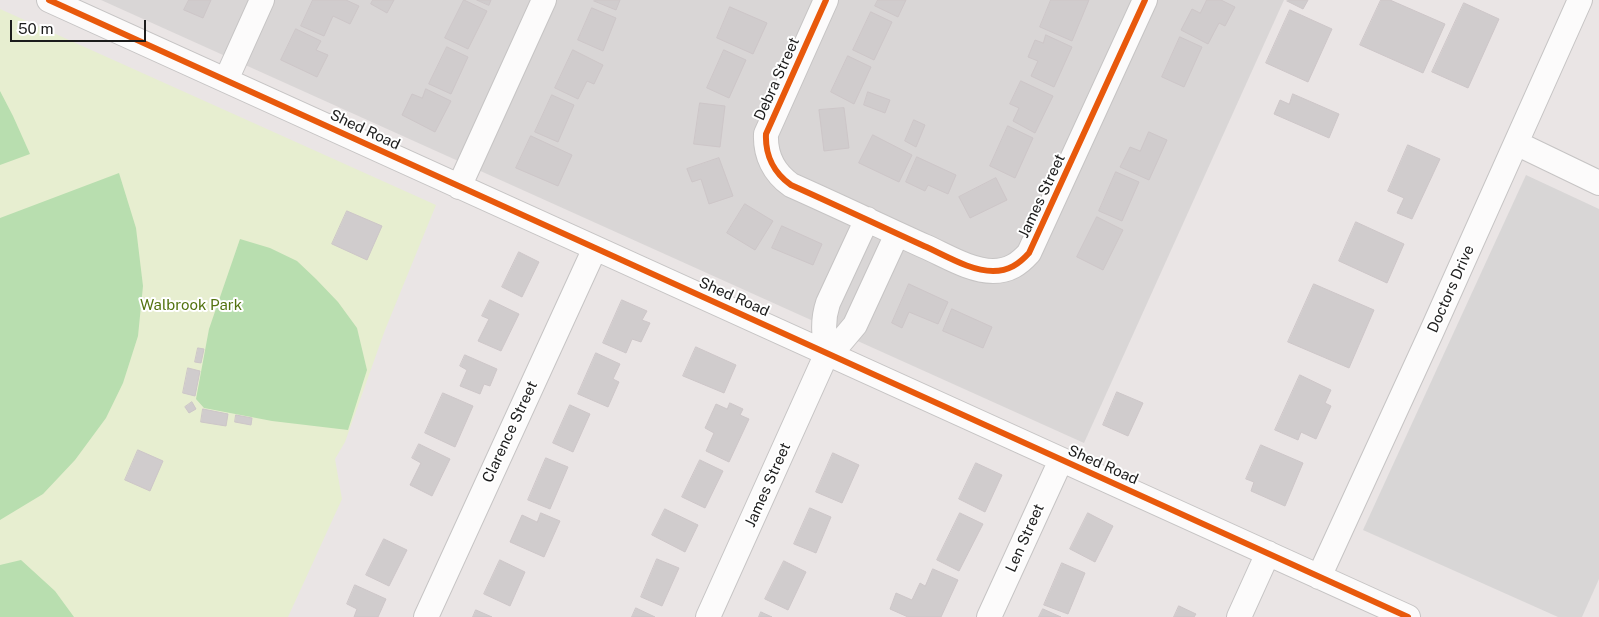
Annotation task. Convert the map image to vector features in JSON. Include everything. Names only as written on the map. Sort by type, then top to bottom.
[{"type":"street","name":"Shed Road","points":[[49,0],[1408,617]]},
{"type":"street","points":[[226,80],[262,0]]},
{"type":"street","points":[[459,187],[544,0]]},
{"type":"street","name":"Debra Street","points":[[826,0],[770,122],[766,134],[766,144],[776,171],[791,185],[882,226]]},
{"type":"street","name":"James Street","points":[[708,617],[827,354],[855,326],[882,226],[966,265],[981,270],[993,271],[1015,266],[1029,253],[1034,244],[1145,0]]},
{"type":"street","name":"Doctors Drive","points":[[1319,577],[1580,0]]},
{"type":"street","points":[[1516,143],[1599,182]]},
{"type":"street","points":[[827,354],[824,337],[824,314],[882,226]]},
{"type":"street","name":"Clarence Street","points":[[426,617],[595,248]]},
{"type":"street","name":"Len Street","points":[[989,617],[1061,460]]},
{"type":"street","points":[[1239,617],[1268,553]]},
{"type":"shaded area","points":[[101,0],[1284,0],[1084,443]]},
{"type":"shaded area","points":[[1526,175],[1599,209],[1599,579],[1582,617],[1558,617],[1363,530]]},
{"type":"green space","name":"Walbrook Park","points":[[0,9],[436,205],[385,330],[345,442],[335,459],[342,499],[288,617],[0,617]]},
{"type":"green space","points":[[0,91],[30,154],[0,165]]},
{"type":"green space","points":[[119,173],[136,228],[143,286],[138,336],[123,383],[106,418],[75,460],[43,494],[0,520],[0,218]]},
{"type":"green space","points":[[240,239],[270,248],[297,261],[338,302],[357,328],[367,370],[348,430],[272,421],[204,408],[196,399],[209,329]]},
{"type":"green space","points":[[21,560],[55,591],[74,617],[0,617],[0,565]]},
{"type":"building","points":[[189,0],[211,0],[203,18],[184,10]]},
{"type":"building","points":[[313,0],[346,0],[359,6],[350,24],[333,16],[324,36],[301,26]]},
{"type":"building","points":[[373,0],[394,0],[387,13],[371,4]]},
{"type":"building","points":[[464,0],[487,11],[468,49],[445,38]]},
{"type":"building","points":[[477,0],[491,0],[489,5]]},
{"type":"building","points":[[595,0],[620,0],[616,10]]},
{"type":"building","points":[[878,0],[906,0],[898,17],[875,6]]},
{"type":"building","points":[[1051,0],[1089,0],[1072,41],[1040,27]]},
{"type":"building","points":[[1207,0],[1221,0],[1235,7],[1225,26],[1219,23],[1208,44],[1181,30],[1192,9],[1200,13]]},
{"type":"building","points":[[1288,0],[1308,0],[1303,9]]},
{"type":"building","points":[[1381,0],[1390,0],[1445,24],[1423,73],[1360,45]]},
{"type":"building","points":[[1464,3],[1499,19],[1468,88],[1432,72]]},
{"type":"building","points":[[730,7],[767,23],[753,54],[717,38]]},
{"type":"building","points":[[592,8],[616,18],[603,51],[578,40]]},
{"type":"building","points":[[1290,10],[1332,29],[1308,82],[1266,63]]},
{"type":"building","points":[[871,12],[892,22],[874,60],[853,50]]},
{"type":"building","points":[[296,29],[321,41],[316,50],[328,55],[317,77],[281,60]]},
{"type":"building","points":[[1046,35],[1072,47],[1054,87],[1031,76],[1038,61],[1028,57],[1035,40],[1043,43]]},
{"type":"building","points":[[1180,37],[1202,47],[1184,87],[1162,77]]},
{"type":"building","points":[[447,47],[468,57],[451,94],[429,84]]},
{"type":"building","points":[[573,50],[603,65],[594,84],[587,81],[578,99],[555,88]]},
{"type":"building","points":[[724,50],[746,60],[729,98],[707,88]]},
{"type":"building","points":[[848,56],[871,67],[854,104],[831,92]]},
{"type":"building","points":[[1021,81],[1053,96],[1035,133],[1013,121],[1019,108],[1010,104]]},
{"type":"building","points":[[426,89],[451,101],[435,132],[402,115],[412,94],[422,98]]},
{"type":"building","points":[[868,92],[890,100],[885,113],[864,105]]},
{"type":"building","points":[[1293,94],[1339,114],[1329,138],[1274,114],[1280,100],[1289,104]]},
{"type":"building","points":[[552,95],[574,105],[558,142],[535,132]]},
{"type":"building","points":[[700,103],[725,106],[720,147],[694,144]]},
{"type":"building","points":[[844,108],[849,148],[824,151],[819,110]]},
{"type":"building","points":[[914,120],[925,125],[916,147],[905,141]]},
{"type":"building","points":[[1008,126],[1033,138],[1015,178],[990,166]]},
{"type":"building","points":[[1149,132],[1167,140],[1149,180],[1120,167],[1130,147],[1140,151]]},
{"type":"building","points":[[873,135],[912,155],[899,182],[859,163]]},
{"type":"building","points":[[531,136],[572,155],[558,186],[516,168]]},
{"type":"building","points":[[1408,145],[1440,159],[1412,219],[1397,213],[1404,198],[1388,191]]},
{"type":"building","points":[[917,157],[956,175],[948,194],[928,185],[925,191],[906,182]]},
{"type":"building","points":[[719,158],[733,196],[709,204],[701,179],[692,182],[687,169]]},
{"type":"building","points":[[1116,172],[1139,182],[1122,221],[1099,211]]},
{"type":"building","points":[[996,178],[1007,200],[970,218],[959,197]]},
{"type":"building","points":[[745,204],[773,221],[755,250],[727,233]]},
{"type":"building","points":[[347,211],[382,226],[367,260],[332,244]]},
{"type":"building","points":[[1097,217],[1123,230],[1103,270],[1077,257]]},
{"type":"building","points":[[1356,222],[1404,244],[1387,283],[1339,261]]},
{"type":"building","points":[[782,226],[822,244],[813,265],[772,248]]},
{"type":"building","points":[[519,252],[539,262],[522,297],[502,287]]},
{"type":"building","points":[[909,284],[948,302],[938,324],[909,312],[902,328],[892,323]]},
{"type":"building","points":[[1314,284],[1374,310],[1349,368],[1288,342]]},
{"type":"building","points":[[490,300],[519,314],[501,351],[478,341],[489,319],[482,316]]},
{"type":"building","points":[[622,300],[647,311],[642,320],[650,323],[641,342],[632,339],[626,353],[603,343]]},
{"type":"building","points":[[952,309],[992,327],[983,348],[943,331]]},
{"type":"building","points":[[696,347],[736,365],[724,393],[683,376]]},
{"type":"building","points":[[198,348],[204,349],[201,363],[195,362]]},
{"type":"building","points":[[596,353],[620,364],[613,379],[619,382],[608,407],[578,394]]},
{"type":"building","points":[[465,355],[497,369],[490,386],[484,384],[480,394],[460,386],[467,370],[460,366]]},
{"type":"building","points":[[188,368],[200,371],[195,396],[183,393]]},
{"type":"building","points":[[1300,375],[1331,390],[1325,403],[1331,406],[1316,439],[1301,432],[1298,440],[1275,430]]},
{"type":"building","points":[[1117,392],[1143,403],[1128,436],[1103,425]]},
{"type":"building","points":[[443,393],[473,406],[455,447],[425,433]]},
{"type":"building","points":[[192,402],[196,409],[189,413],[185,407]]},
{"type":"building","points":[[730,403],[743,409],[740,415],[749,419],[729,462],[706,451],[714,433],[705,428],[716,404],[727,409]]},
{"type":"building","points":[[570,405],[590,414],[573,452],[553,443]]},
{"type":"building","points":[[203,409],[228,414],[226,426],[201,422]]},
{"type":"building","points":[[236,415],[252,418],[251,425],[235,422]]},
{"type":"building","points":[[419,444],[450,459],[432,496],[410,485],[421,463],[412,458]]},
{"type":"building","points":[[1261,445],[1303,463],[1285,506],[1251,491],[1254,482],[1246,479]]},
{"type":"building","points":[[138,450],[163,461],[150,491],[125,480]]},
{"type":"building","points":[[833,453],[859,465],[842,503],[816,492]]},
{"type":"building","points":[[546,458],[568,467],[550,509],[528,500]]},
{"type":"building","points":[[700,460],[723,471],[705,508],[682,497]]},
{"type":"building","points":[[976,463],[1002,475],[985,512],[959,499]]},
{"type":"building","points":[[810,508],[831,517],[816,553],[794,544]]},
{"type":"building","points":[[665,509],[698,525],[685,552],[652,535]]},
{"type":"building","points":[[541,513],[560,521],[544,557],[510,542],[522,515],[537,522]]},
{"type":"building","points":[[960,513],[983,524],[959,571],[937,560]]},
{"type":"building","points":[[1088,513],[1113,526],[1095,562],[1070,549]]},
{"type":"building","points":[[384,539],[407,550],[389,586],[366,575]]},
{"type":"building","points":[[657,559],[679,568],[662,606],[641,597]]},
{"type":"building","points":[[500,560],[525,572],[510,606],[484,594]]},
{"type":"building","points":[[784,561],[806,572],[788,610],[765,599]]},
{"type":"building","points":[[1062,563],[1085,573],[1068,614],[1044,605]]},
{"type":"building","points":[[933,569],[958,580],[941,617],[908,617],[890,609],[896,593],[912,600],[920,583],[925,586]]},
{"type":"building","points":[[355,585],[386,599],[378,617],[354,617],[357,609],[347,604]]},
{"type":"building","points":[[1179,606],[1196,614],[1194,617],[1174,617]]},
{"type":"building","points":[[636,608],[655,617],[632,617]]},
{"type":"building","points":[[1043,609],[1061,617],[1039,617]]},
{"type":"building","points":[[476,610],[492,617],[473,617]]},
{"type":"building","points":[[761,612],[772,617],[759,617]]},
{"type":"cycle path","points":[[49,0],[1408,617]]},
{"type":"cycle path","points":[[826,0],[766,134],[767,149],[775,169],[791,185],[958,262],[975,268],[993,271],[1004,270],[1013,266],[1029,253],[1145,0]]}]
